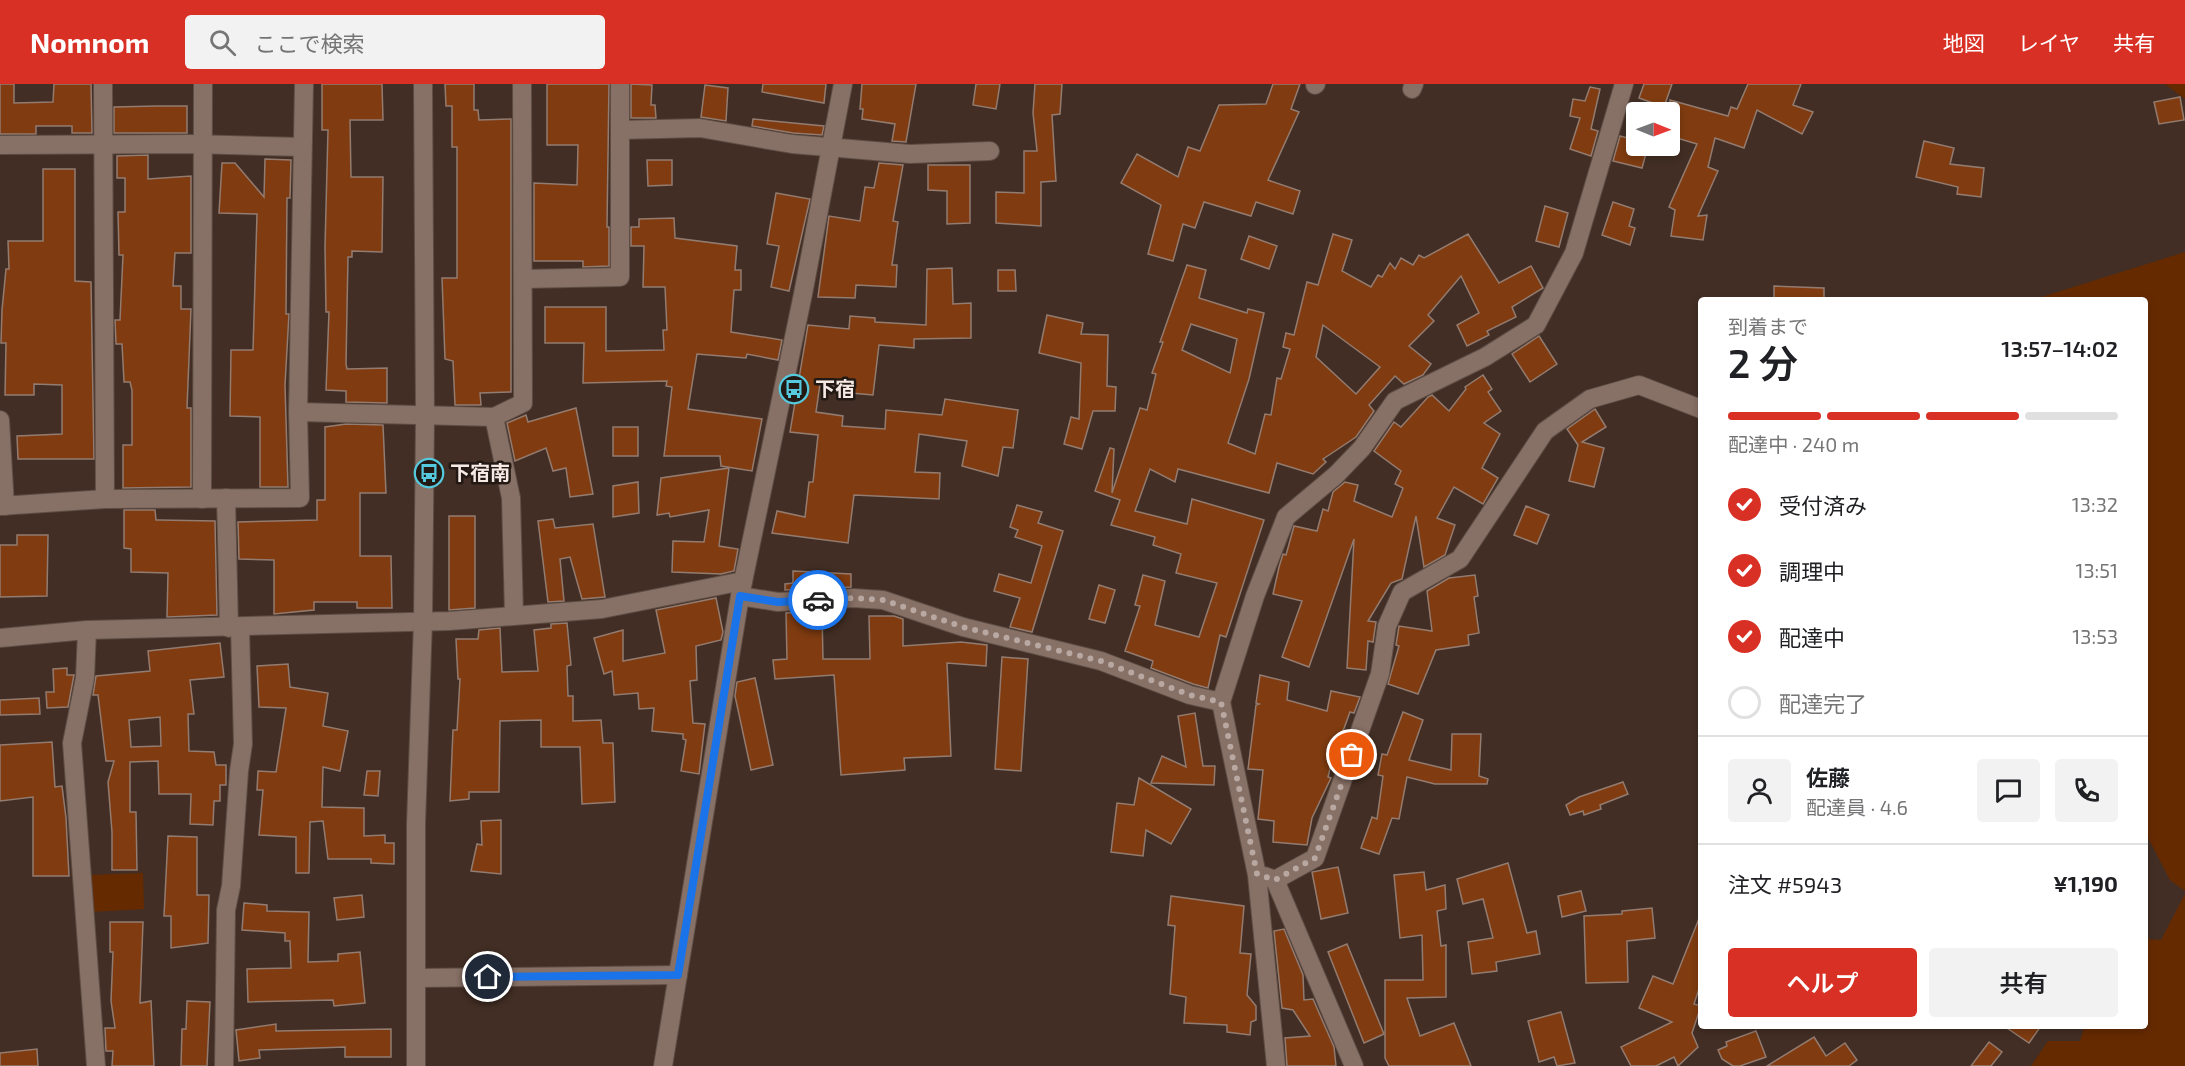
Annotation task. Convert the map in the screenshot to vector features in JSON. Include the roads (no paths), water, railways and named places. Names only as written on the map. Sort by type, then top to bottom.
[{"type":"street","points":[[103,84],[105,499]]},
{"type":"street","points":[[202,499],[203,84]]},
{"type":"street","points":[[0,420],[3,506],[105,499],[300,498],[298,412],[304,84]]},
{"type":"street","points":[[416,1066],[416,824],[423,621],[425,416],[423,84]]},
{"type":"street","points":[[298,412],[494,417],[523,403],[522,84]]},
{"type":"street","points":[[523,279],[620,277],[620,84]]},
{"type":"street","points":[[663,1066],[741,588],[843,84]]},
{"type":"street","points":[[1276,1066],[1257,874],[1221,702],[1256,596],[1286,517],[1336,475],[1362,448],[1395,401],[1485,357],[1536,325],[1574,253],[1624,84]]},
{"type":"street","points":[[620,130],[699,128],[744,137],[910,154],[990,151]]},
{"type":"street","points":[[0,145],[302,147]]},
{"type":"street","points":[[1257,874],[1275,880],[1315,858],[1380,674],[1387,626],[1402,592],[1460,559],[1545,431],[1590,399],[1639,385],[1698,408]]},
{"type":"street","points":[[494,417],[511,498],[514,615]]},
{"type":"street","points":[[224,1066],[226,910],[231,886],[243,744],[226,498]]},
{"type":"street","points":[[0,638],[87,630],[234,628],[514,615],[602,609],[741,588],[778,602],[854,598],[883,600],[963,627],[1101,661],[1190,695],[1221,702]]},
{"type":"street","points":[[87,630],[85,678],[72,743],[96,1066]]},
{"type":"street","points":[[1275,880],[1354,1066]]},
{"type":"street","points":[[416,978],[678,975]]},
{"type":"place","name":"下宿","points":[[794,389]]},
{"type":"place","name":"下宿南","points":[[429,473]]}]
